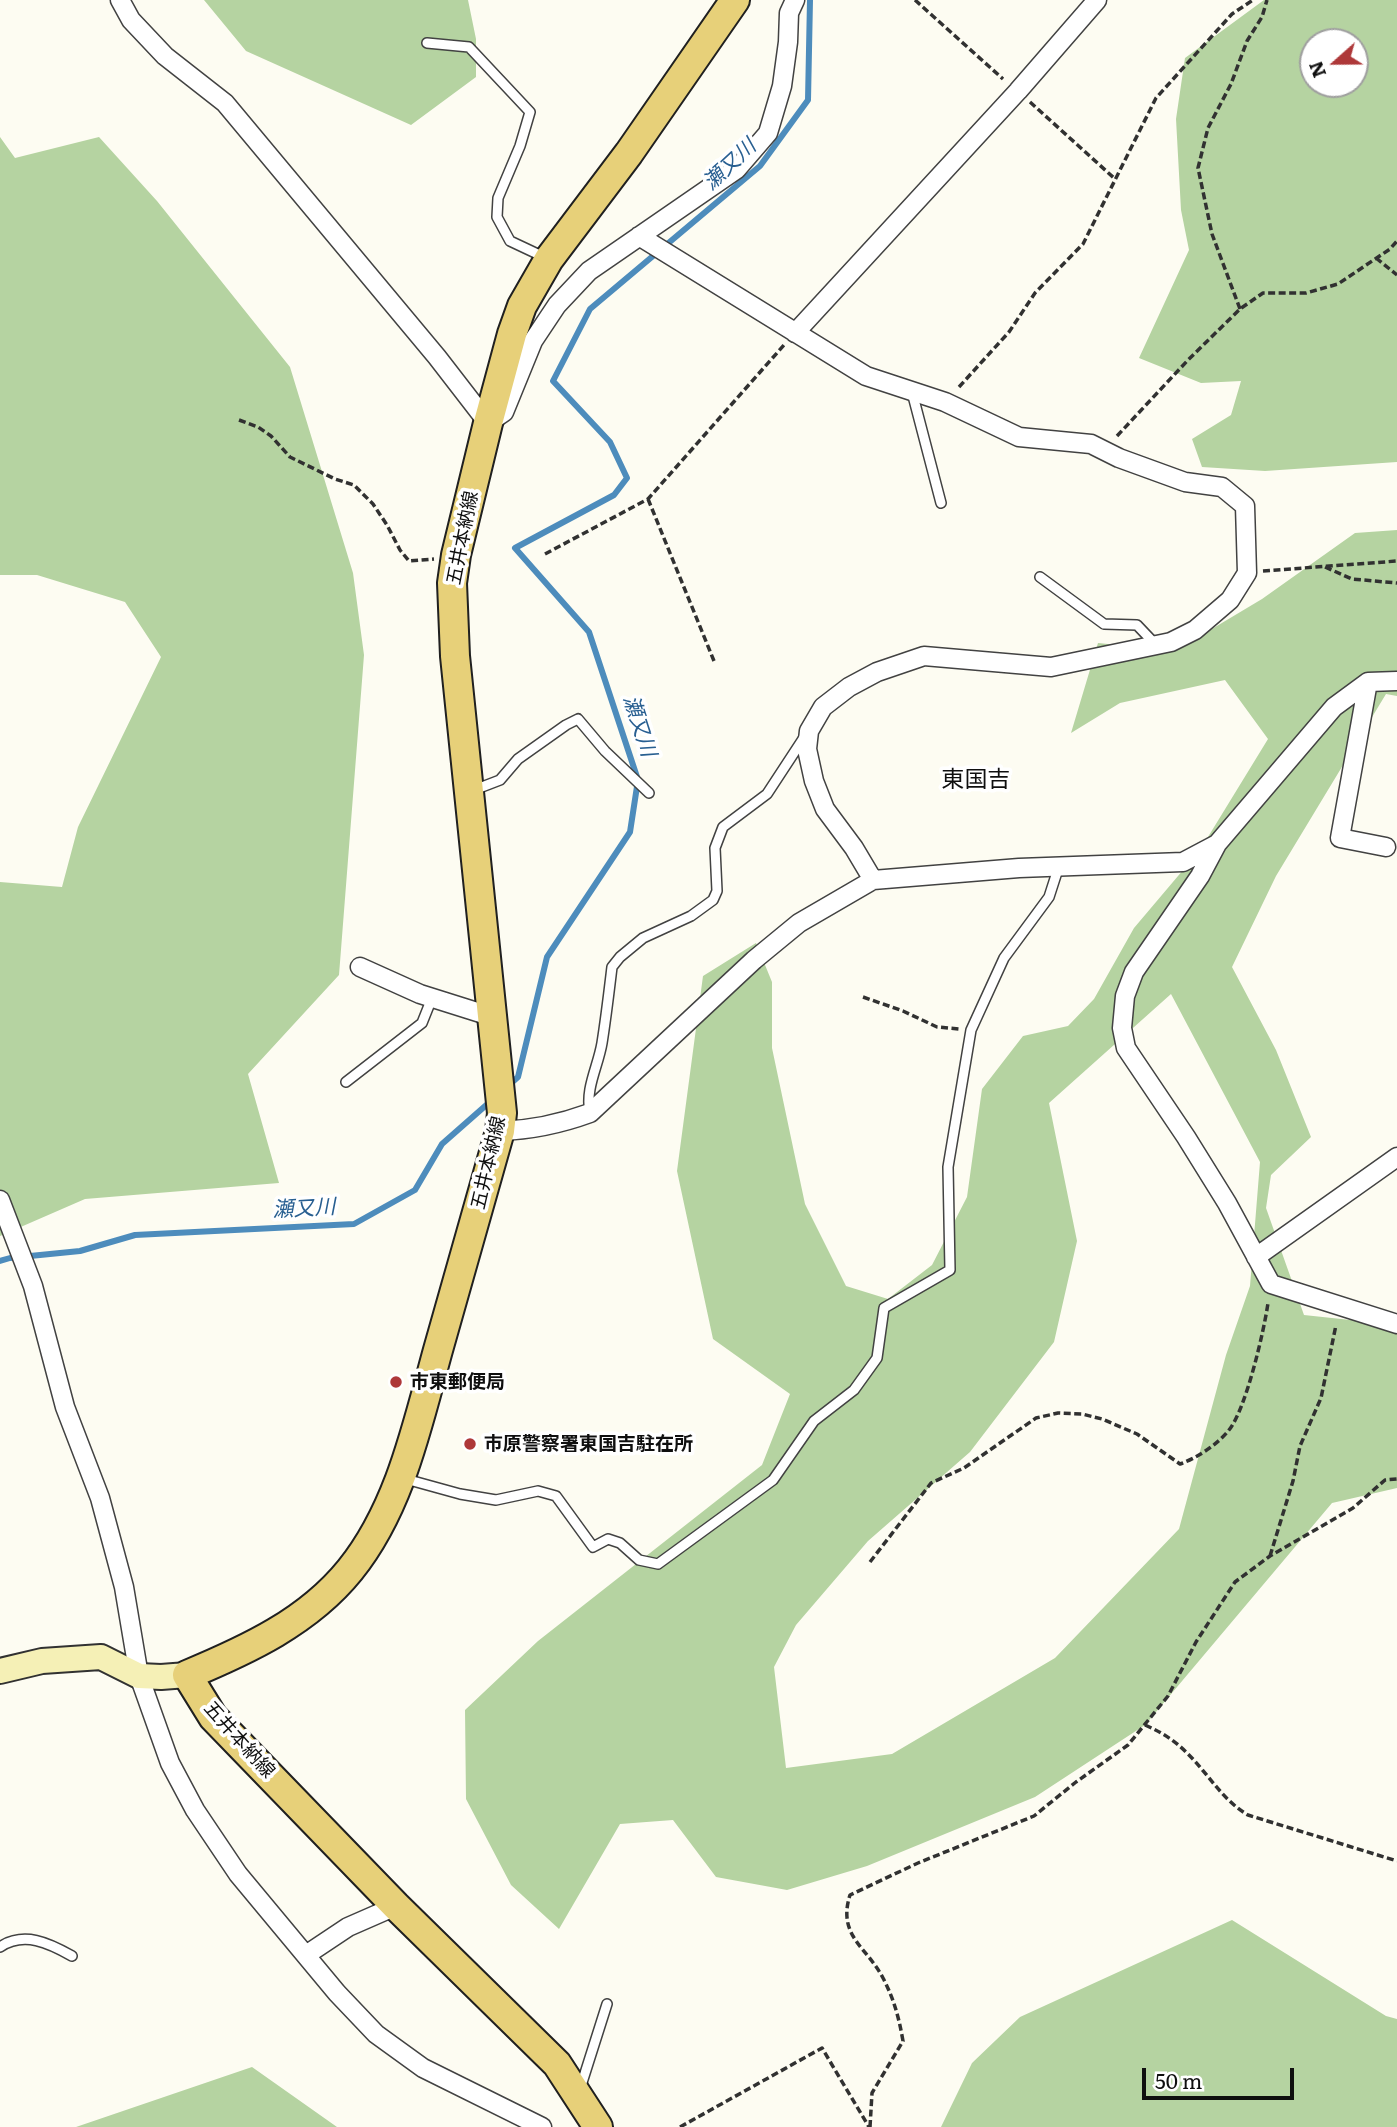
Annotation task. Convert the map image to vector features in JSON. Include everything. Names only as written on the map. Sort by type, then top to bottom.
[{"type":"main road","name":"五井本納線","points":[[598,2127],[557,2064],[396,1906],[213,1717],[187,1675],[274,1634],[300,1618],[350,1571],[393,1500],[422,1409],[500,1131],[502,1113],[452,625],[452,583],[456,555],[518,315],[549,259],[629,153],[735,0]]},
{"type":"main road","points":[[0,1671],[42,1661],[101,1657],[139,1676],[187,1675]]},
{"type":"street","points":[[120,0],[131,20],[165,56],[225,103],[437,357],[488,423],[504,412],[533,341],[557,305],[589,271],[737,169],[768,133],[782,86],[789,13],[795,0]]},
{"type":"street","points":[[795,333],[1018,91],[1097,0]]},
{"type":"street","points":[[639,236],[866,376],[945,402],[1019,437],[1091,444],[1185,482],[1222,486],[1245,506],[1247,573],[1230,600],[1195,629],[1171,642],[1051,667],[924,656],[877,672],[849,687],[823,707],[808,731],[807,749],[814,781],[825,809],[854,848],[873,880]]},
{"type":"street","points":[[1394,1321],[1271,1284],[1233,1214],[1186,1137],[1126,1048],[1122,1028],[1125,996],[1133,972],[1200,876],[1217,845],[1334,707],[1368,682],[1397,681]]},
{"type":"street","points":[[1368,682],[1340,838],[1386,847]]},
{"type":"street","points":[[500,1131],[559,1125],[590,1113],[763,952],[799,923],[873,880],[1059,866],[1182,862],[1217,845]]},
{"type":"street","points":[[360,967],[432,998],[493,1017]]},
{"type":"street","points":[[1256,1257],[1397,1157]]},
{"type":"street","points":[[0,1200],[33,1286],[65,1407],[100,1498],[124,1587],[139,1676],[170,1763],[195,1810],[238,1874],[337,1993],[376,2034],[423,2068],[542,2127]]},
{"type":"street","points":[[306,1955],[348,1927],[396,1906]]},
{"type":"lane","points":[[426,43],[469,47],[530,112],[520,146],[498,198],[497,217],[510,241],[549,259]]},
{"type":"lane","points":[[912,391],[941,503]]},
{"type":"lane","points":[[1040,577],[1104,624],[1138,625],[1156,645]]},
{"type":"lane","points":[[469,792],[500,780],[518,759],[578,719],[605,751],[649,793]]},
{"type":"lane","points":[[590,1113],[588,1100],[601,1045],[612,967],[643,938],[691,916],[713,900],[717,891],[715,848],[723,827],[767,794],[808,731]]},
{"type":"lane","points":[[400,1477],[460,1494],[496,1500],[538,1491],[556,1496],[593,1547],[608,1539],[620,1543],[639,1560],[658,1564],[773,1480],[814,1421],[854,1390],[877,1358],[884,1308],[950,1270],[948,1167],[971,1030],[1004,958],[1049,897],[1059,866]]},
{"type":"lane","points":[[346,1082],[422,1023],[432,998]]},
{"type":"lane","points":[[0,1947],[12,1939],[33,1938],[72,1956]]},
{"type":"lane","points":[[579,2094],[607,2004]]},
{"type":"path","points":[[945,402],[1009,332],[1035,293],[1083,244],[1156,99],[1232,14],[1253,0]]},
{"type":"path","points":[[1240,309],[1212,234],[1198,168],[1208,128],[1231,85],[1247,41],[1262,17],[1267,0]]},
{"type":"path","points":[[1104,450],[1240,309],[1263,293],[1306,293],[1338,284],[1397,241]]},
{"type":"path","points":[[1376,258],[1397,275]]},
{"type":"path","points":[[545,554],[648,499],[795,333]]},
{"type":"path","points":[[239,420],[258,426],[290,457],[335,479],[354,485],[373,504],[400,550],[410,561],[456,555]]},
{"type":"path","points":[[648,499],[714,661]]},
{"type":"path","points":[[1247,573],[1397,561]]},
{"type":"path","points":[[1323,567],[1352,579],[1397,583]]},
{"type":"path","points":[[863,997],[937,1027],[971,1030]]},
{"type":"path","points":[[870,1562],[931,1483],[964,1468],[1036,1418],[1058,1413],[1082,1414],[1102,1419],[1136,1434],[1180,1464],[1204,1452],[1230,1429],[1244,1399],[1264,1326],[1271,1284]]},
{"type":"path","points":[[1270,1556],[1293,1482],[1300,1447],[1321,1398],[1341,1306]]},
{"type":"path","points":[[869,2127],[872,2094],[903,2041],[897,2006],[881,1974],[859,1948],[846,1920],[850,1895],[918,1863],[1034,1816],[1128,1745],[1168,1696],[1196,1642],[1235,1582],[1270,1556],[1353,1508],[1385,1480],[1397,1479]]},
{"type":"path","points":[[1145,1724],[1164,1733],[1186,1751],[1234,1807],[1248,1815],[1397,1861]]},
{"type":"path","points":[[680,2127],[822,2048],[869,2127]]},
{"type":"green space","points":[[204,0],[468,0],[476,39],[476,77],[411,125],[246,51]]},
{"type":"green space","points":[[1264,0],[1397,0],[1397,462],[1265,471],[1202,467],[1192,439],[1231,415],[1241,381],[1201,383],[1139,358],[1189,250],[1181,210],[1176,119],[1185,58]]},
{"type":"green space","points":[[0,137],[15,158],[99,137],[157,201],[290,367],[353,573],[364,655],[339,975],[248,1074],[279,1183],[85,1199],[0,1236],[0,882],[62,887],[78,827],[161,657],[125,602],[37,575],[0,575]]},
{"type":"green space","points":[[1397,530],[1397,696],[1386,694],[1276,876],[1232,967],[1276,1050],[1311,1137],[1271,1175],[1266,1208],[1304,1315],[1397,1325],[1397,1488],[1332,1503],[1145,1725],[1035,1797],[867,1866],[787,1890],[716,1877],[673,1820],[620,1824],[559,1929],[511,1885],[466,1799],[465,1710],[538,1641],[762,1465],[790,1394],[713,1339],[677,1171],[703,976],[756,943],[772,982],[772,1048],[805,1204],[846,1286],[888,1299],[932,1265],[967,1197],[982,1089],[1023,1036],[1068,1026],[1094,999],[1134,928],[1200,850],[1268,739],[1225,680],[1120,703],[1071,733],[1098,643],[1175,651],[1262,599],[1355,533]],"holes":[[[1171,994],[1260,1162],[1250,1286],[1226,1355],[1179,1529],[1055,1658],[892,1754],[786,1768],[774,1667],[796,1625],[868,1541],[970,1452],[1054,1342],[1077,1241],[1049,1103]]]},
{"type":"green space","points":[[1232,1920],[1386,2016],[1397,2019],[1397,2127],[941,2127],[972,2063],[1020,2017]]},
{"type":"green space","points":[[252,2067],[337,2127],[76,2127]]},
{"type":"waterway","name":"瀬又川","points":[[508,1086],[518,1077],[547,957],[630,832],[638,780],[589,632],[515,548],[614,495],[627,478],[610,442],[553,381],[590,309],[760,166],[808,100],[810,0]]},
{"type":"waterway","name":"瀬又川","points":[[0,1261],[80,1251],[135,1235],[354,1224],[415,1190],[442,1144],[492,1100]]},
{"type":"place","name":"市東郵便局","points":[[396,1382]]},
{"type":"place","name":"市原警察署東国吉駐在所","points":[[470,1444]]},
{"type":"district","name":"東国吉","points":[[976,780]]}]
